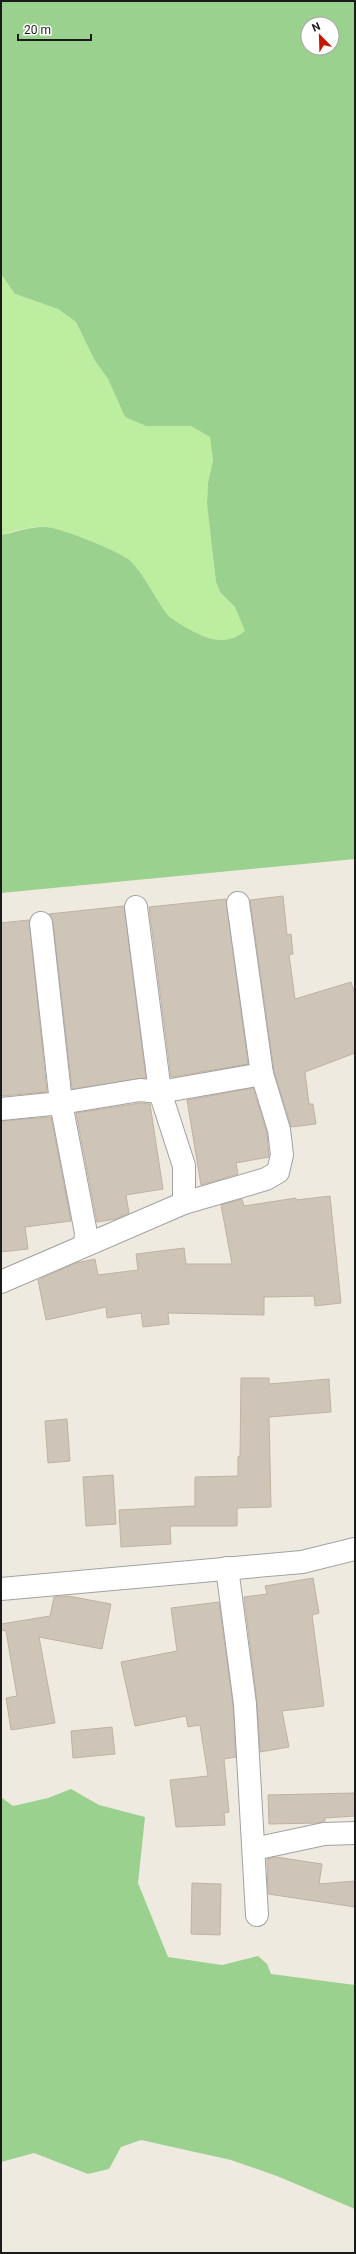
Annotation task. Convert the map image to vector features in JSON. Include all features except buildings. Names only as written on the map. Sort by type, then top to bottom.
[{"type":"street","points":[[1,1282],[184,1203],[266,1179],[278,1172],[282,1155],[280,1136],[262,1074],[238,903]]},
{"type":"street","points":[[136,907],[160,1092],[184,1166],[184,1203]]},
{"type":"street","points":[[41,923],[61,1103],[86,1233],[85,1246]]},
{"type":"street","points":[[1,1109],[61,1103],[140,1090],[160,1092],[262,1074]]},
{"type":"street","points":[[1,1589],[302,1562],[355,1549]]},
{"type":"street","points":[[227,1568],[245,1704],[257,1915]]},
{"type":"street","points":[[254,1849],[324,1834],[355,1833]]},
{"type":"green space","points":[[1,1],[355,1],[355,859],[1,893],[1,535],[29,528],[46,527],[64,531],[88,540],[112,550],[128,559],[143,577],[167,614],[190,630],[206,637],[221,640],[237,636],[245,631],[235,607],[220,592],[216,582],[207,504],[208,483],[213,460],[210,437],[191,426],[146,426],[125,417],[108,379],[95,361],[76,322],[58,309],[15,294],[1,274]]},
{"type":"green space","points":[[1,274],[15,294],[58,309],[76,322],[95,361],[108,379],[125,417],[146,426],[191,426],[211,437],[213,460],[208,483],[207,504],[216,582],[220,592],[235,607],[246,631],[229,639],[213,640],[205,638],[190,630],[168,616],[133,564],[112,551],[88,540],[64,531],[46,527],[17,530],[1,535]]},
{"type":"green space","points":[[71,1789],[99,1805],[145,1817],[138,1883],[168,1957],[222,1965],[258,1956],[267,1964],[271,1974],[355,1985],[355,2209],[277,2176],[231,2160],[141,2140],[121,2147],[109,2169],[88,2174],[34,2153],[1,2162],[1,1797],[13,1806],[48,1798]]}]
